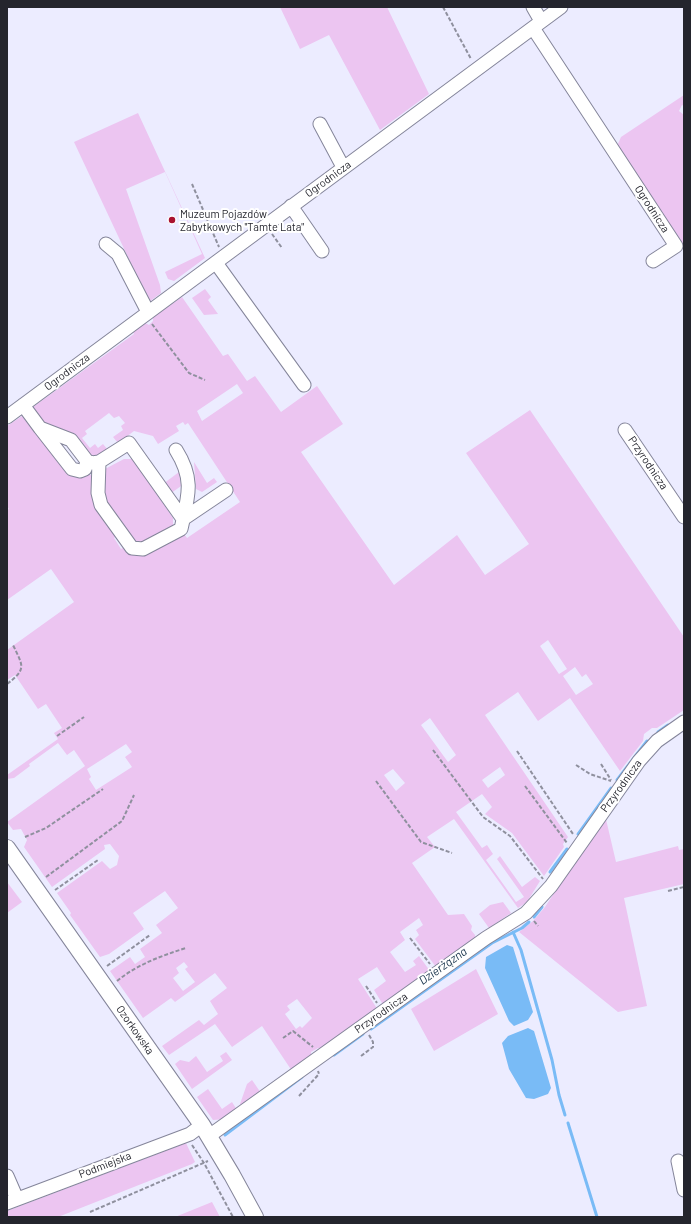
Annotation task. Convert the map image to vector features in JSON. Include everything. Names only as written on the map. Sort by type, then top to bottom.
[{"type":"main road","name":"Ozorkowska","points":[[7,848],[206,1130],[255,1217]]},
{"type":"street","points":[[533,7],[537,25]]},
{"type":"street","name":"Ogrodnicza","points":[[7,417],[561,7]]},
{"type":"street","name":"Ogrodnicza","points":[[537,25],[676,246],[653,261]]},
{"type":"street","points":[[320,124],[344,167]]},
{"type":"street","points":[[291,206],[322,251]]},
{"type":"street","points":[[106,244],[118,254],[146,313]]},
{"type":"street","points":[[220,260],[304,385]]},
{"type":"street","points":[[23,405],[40,428],[71,440],[93,462],[101,505],[132,548],[143,549],[181,529],[189,492],[186,465],[176,450]]},
{"type":"street","name":"Przyrodnicza","points":[[625,430],[684,517]]},
{"type":"street","points":[[93,462],[129,443],[183,519]]},
{"type":"street","points":[[183,519],[226,490]]},
{"type":"street","name":"Przyrodnicza","points":[[206,1130],[315,1060],[486,938],[526,914],[551,886],[578,846],[616,784],[657,741],[684,722]]},
{"type":"street","name":"Podmiejska","points":[[12,1201],[185,1135],[206,1130]]},
{"type":"street","points":[[678,1161],[684,1190]]},
{"type":"street","points":[[7,1176],[12,1201]]},
{"type":"path","points":[[443,7],[476,69]]},
{"type":"path","points":[[453,36],[457,34]]},
{"type":"path","points":[[192,184],[220,260]]},
{"type":"path","points":[[266,225],[282,248]]},
{"type":"path","points":[[146,313],[189,374],[205,380]]},
{"type":"path","points":[[7,684],[20,675],[22,668],[21,662],[13,645]]},
{"type":"path","points":[[57,736],[84,717]]},
{"type":"path","points":[[433,750],[483,817],[510,836],[542,878],[551,886]]},
{"type":"path","points":[[517,751],[574,834],[578,846]]},
{"type":"path","points":[[601,764],[616,784]]},
{"type":"path","points":[[576,765],[590,774],[616,784]]},
{"type":"path","points":[[376,781],[421,842],[452,853]]},
{"type":"path","points":[[526,786],[565,841],[578,846]]},
{"type":"path","points":[[26,838],[46,828],[103,789]]},
{"type":"path","points":[[46,877],[122,821],[134,795]]},
{"type":"path","points":[[55,890],[98,860]]},
{"type":"path","points":[[668,891],[684,887]]},
{"type":"path","points":[[107,966],[150,935]]},
{"type":"path","points":[[410,938],[437,973]]},
{"type":"path","points":[[117,980],[131,970],[148,961],[186,948]]},
{"type":"path","points":[[366,986],[383,1012]]},
{"type":"path","points":[[361,1056],[373,1048],[374,1042],[363,1026]]},
{"type":"path","points":[[283,1038],[293,1032],[310,1044],[319,1074],[299,1096]]},
{"type":"path","points":[[185,1135],[204,1163],[233,1217]]},
{"type":"path","points":[[90,1212],[221,1155]]},
{"type":"shaded area","points":[[280,7],[387,7],[429,94],[380,130],[329,35],[300,49]]},
{"type":"shaded area","points":[[684,95],[684,106],[682,105],[679,111],[684,115],[684,249],[617,146],[621,137]]},
{"type":"shaded area","points":[[138,113],[205,258],[174,281],[168,279],[165,272],[202,254],[165,172],[126,189],[160,285],[161,293],[149,302],[74,142]]},
{"type":"shaded area","points":[[205,289],[211,297],[208,300],[218,314],[204,315],[192,298]]},
{"type":"shaded area","points":[[182,297],[223,356],[228,354],[247,381],[255,376],[281,412],[317,386],[343,424],[301,452],[394,585],[457,535],[485,575],[529,544],[466,453],[530,410],[684,637],[684,710],[657,728],[652,728],[644,734],[643,741],[620,771],[570,698],[538,721],[518,692],[485,715],[568,837],[563,844],[564,847],[544,876],[512,833],[485,814],[492,807],[482,794],[456,812],[482,848],[487,845],[493,854],[486,860],[516,902],[524,897],[497,859],[500,856],[522,887],[535,877],[540,881],[527,902],[518,908],[454,819],[427,837],[435,847],[412,863],[448,915],[464,914],[472,926],[471,930],[475,935],[475,939],[436,967],[415,939],[419,935],[416,930],[423,925],[419,918],[400,932],[405,940],[390,952],[405,972],[416,965],[413,961],[419,956],[430,971],[385,1004],[382,1003],[374,990],[386,981],[377,967],[358,979],[376,1007],[376,1011],[323,1048],[318,1048],[311,1052],[311,1057],[292,1071],[262,1026],[232,1047],[215,1024],[169,1055],[162,1046],[199,1020],[204,1025],[218,1014],[210,1001],[227,988],[215,973],[175,1002],[171,998],[143,1018],[110,971],[130,957],[135,964],[145,957],[140,949],[162,933],[156,925],[178,908],[165,891],[133,913],[144,929],[109,954],[100,957],[70,915],[71,913],[57,893],[102,861],[110,869],[117,865],[119,856],[110,844],[104,845],[105,849],[52,887],[24,847],[27,840],[21,829],[13,830],[7,822],[85,766],[74,750],[67,755],[58,743],[29,764],[30,766],[14,778],[7,779],[7,775],[58,739],[54,733],[62,728],[46,704],[38,709],[15,675],[7,680],[7,650],[74,602],[51,569],[7,600],[7,510],[9,509],[7,506],[7,426],[22,416],[27,416],[70,472],[91,475],[118,534],[114,538],[121,549],[126,546],[131,551],[182,531],[187,538],[240,502],[188,423],[185,425],[183,422],[176,426],[179,431],[158,444],[153,436],[134,431],[118,443],[113,437],[123,430],[121,426],[125,423],[119,416],[114,418],[109,413],[85,431],[87,434],[82,438],[90,448],[95,444],[98,448],[103,444],[108,450],[97,456],[90,456],[43,425],[33,412],[33,407],[134,334],[133,332],[145,323],[149,325],[153,321],[153,317]],"holes":[[[237,384],[243,393],[202,421],[197,411]],[[548,640],[567,669],[559,674],[540,646]],[[575,667],[582,677],[586,674],[593,684],[576,695],[563,676]],[[430,718],[456,755],[448,762],[421,725]],[[126,744],[132,752],[125,757],[132,767],[96,790],[89,779],[91,777],[87,769]],[[500,767],[505,775],[488,788],[482,780]],[[393,769],[405,783],[396,791],[384,775]],[[184,962],[188,967],[185,969],[195,982],[183,991],[173,978],[179,973],[176,968]],[[297,999],[312,1018],[302,1028],[300,1026],[296,1029],[285,1014],[290,1010],[287,1006]]]},
{"type":"shaded area","points":[[124,459],[133,459],[173,518],[173,526],[142,544],[133,544],[105,503],[103,470]]},
{"type":"shaded area","points":[[194,462],[207,483],[214,478],[217,482],[202,492],[196,489]]},
{"type":"shaded area","points":[[179,472],[181,486],[170,494],[163,484]]},
{"type":"shaded area","points":[[605,815],[616,862],[678,846],[679,850],[684,849],[684,884],[624,898],[647,1006],[618,1012],[519,932],[533,921],[545,907]]},
{"type":"shaded area","points":[[7,882],[22,902],[7,913]]},
{"type":"shaded area","points":[[503,902],[511,913],[489,928],[479,914],[490,905]]},
{"type":"shaded area","points":[[476,969],[498,1014],[434,1051],[411,1009]]},
{"type":"shaded area","points":[[226,1052],[232,1060],[192,1089],[175,1064],[180,1060],[189,1062],[196,1056],[207,1072],[223,1061],[220,1056]]},
{"type":"shaded area","points":[[252,1080],[261,1093],[242,1107],[240,1104],[247,1084]]},
{"type":"shaded area","points":[[208,1089],[222,1109],[232,1102],[237,1110],[226,1119],[213,1120],[197,1097]]},
{"type":"shaded area","points":[[186,1143],[195,1162],[192,1164],[58,1217],[7,1217],[7,1211]]},
{"type":"shaded area","points":[[212,1202],[220,1217],[175,1217]]},
{"type":"water","points":[[507,945],[513,947],[533,1012],[528,1020],[514,1026],[509,1021],[485,968],[486,957]]},
{"type":"water","points":[[528,1028],[534,1031],[551,1088],[548,1094],[534,1099],[526,1098],[509,1069],[502,1043],[508,1036]]},
{"type":"waterway","name":"Dzierżązna","points":[[658,732],[668,725]]},
{"type":"waterway","name":"Dzierżązna","points":[[617,780],[647,741]]},
{"type":"waterway","name":"Dzierżązna","points":[[578,834],[611,788]]},
{"type":"waterway","name":"Dzierżązna","points":[[550,872],[567,849]]},
{"type":"waterway","name":"Dzierżązna","points":[[534,917],[542,907]]},
{"type":"waterway","name":"Dzierżązna","points":[[371,1029],[492,943],[522,928],[529,922]]},
{"type":"waterway","points":[[513,932],[521,950],[552,1060],[559,1095],[565,1115]]},
{"type":"waterway","name":"Dzierżązna","points":[[334,1055],[363,1034]]},
{"type":"waterway","name":"Dzierżązna","points":[[225,1135],[302,1077]]},
{"type":"waterway","points":[[568,1123],[597,1217]]},
{"type":"place","name":"Muzeum Pojazdów Zabytkowych \"Tamte Lata\"","points":[[172,220]]}]
